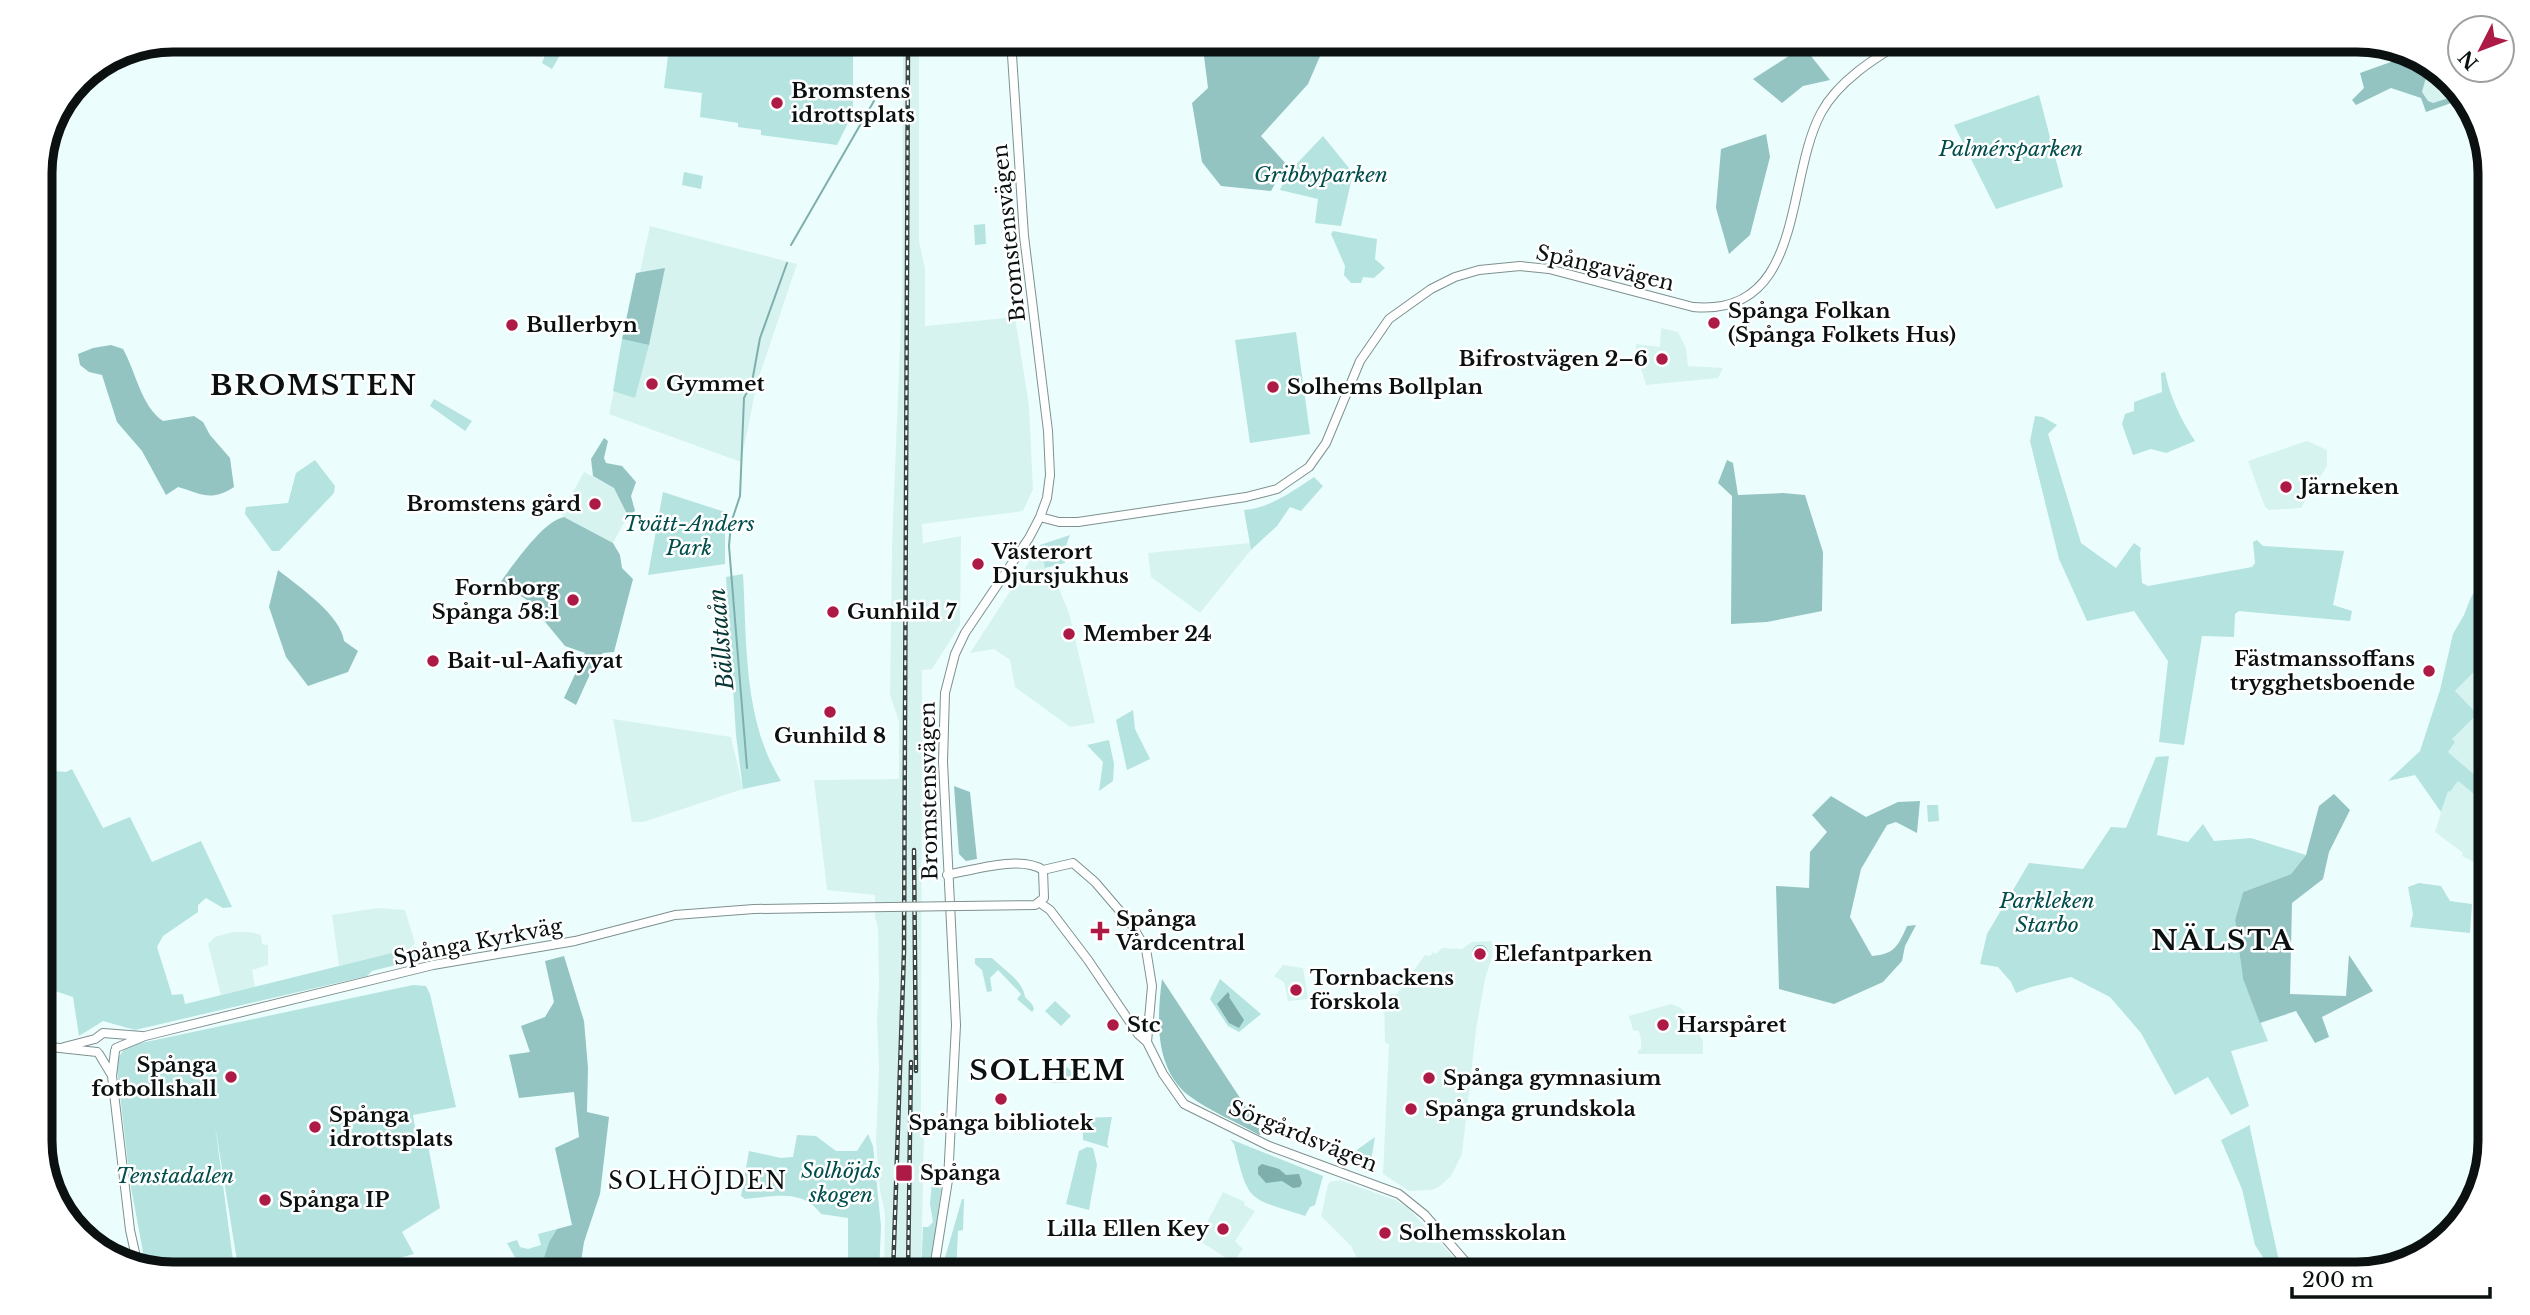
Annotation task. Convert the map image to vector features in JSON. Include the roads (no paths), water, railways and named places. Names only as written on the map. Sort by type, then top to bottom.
[{"type":"street","name":"Bromstensvägen","points":[[935,1262],[948,1180],[956,1025],[954,955],[947,875],[943,727],[947,679],[965,633],[1002,574],[1021,550],[1040,517],[1048,492],[1050,454],[1024,236],[1013,52]]},
{"type":"street","name":"Spångavägen","points":[[1040,517],[1078,522],[1246,497],[1277,489],[1309,467],[1326,443],[1360,361],[1389,319],[1431,289],[1479,270],[1520,267],[1549,269],[1693,307],[1718,307],[1749,296],[1777,264],[1793,215],[1811,135],[1822,111],[1838,91],[1860,71],[1888,52]]},
{"type":"street","points":[[947,875],[1026,863],[1043,870],[1073,863],[1095,882],[1136,930],[1146,949],[1152,986],[1147,1042]]},
{"type":"street","points":[[1040,903],[1045,892],[1043,870]]},
{"type":"street","name":"Spånga Kyrkväg","points":[[116,1050],[145,1036],[433,965],[575,940],[675,915],[754,909],[1026,906],[1040,903]]},
{"type":"street","name":"Sörgårdsvägen","points":[[1040,903],[1050,910],[1138,1034],[1147,1042],[1163,1074],[1184,1104],[1269,1146],[1399,1194],[1425,1215],[1467,1262]]},
{"type":"street","points":[[64,1047],[95,1039],[103,1033],[112,1035],[117,1042],[112,1076],[130,1230],[136,1256]]},
{"type":"street","name":"Spånga Kyrkväg","points":[[112,1035],[145,1036]]},
{"type":"street","points":[[95,1039],[94,1045],[112,1076]]},
{"type":"street","points":[[53,1047],[109,1055],[116,1050]]},
{"type":"waterway","name":"Bällstaån","points":[[791,245],[874,101]]},
{"type":"waterway","name":"Bällstaån","points":[[747,768],[729,546],[731,523],[740,496],[744,398],[752,382],[760,338],[787,263]]},
{"type":"railway","points":[[893,1262],[904,951],[908,52]]},
{"type":"railway","points":[[914,850],[916,1071]]},
{"type":"railway","points":[[908,1262],[911,1062]]},
{"type":"place","name":"Bromstens idrottsplats","points":[[777,103]]},
{"type":"place","name":"Spånga Folkan (Spånga Folkets Hus)","points":[[1714,323]]},
{"type":"place","name":"Bullerbyn","points":[[512,325]]},
{"type":"place","name":"Bifrostvägen 2–6","points":[[1662,359]]},
{"type":"place","name":"Gymmet","points":[[652,384]]},
{"type":"place","name":"Solhems Bollplan","points":[[1273,387]]},
{"type":"place","name":"Järneken","points":[[2286,487]]},
{"type":"place","name":"Bromstens gård","points":[[595,504]]},
{"type":"place","name":"Västerort Djursjukhus","points":[[978,564]]},
{"type":"place","name":"Fornborg Spånga 58:1","points":[[573,600]]},
{"type":"place","name":"Gunhild 7","points":[[833,612]]},
{"type":"place","name":"Member 24","points":[[1069,634]]},
{"type":"place","name":"Bait-ul-Aafiyyat","points":[[433,661]]},
{"type":"place","name":"Fästmanssoffans trygghetsboende","points":[[2429,671]]},
{"type":"place","name":"Gunhild 8","points":[[830,712]]},
{"type":"place","name":"Spånga Vårdcentral","points":[[1100,931]]},
{"type":"place","name":"Elefantparken","points":[[1480,954]]},
{"type":"place","name":"Tornbackens förskola","points":[[1296,990]]},
{"type":"place","name":"Stc","points":[[1113,1025]]},
{"type":"place","name":"Harspåret","points":[[1663,1025]]},
{"type":"place","name":"Spånga fotbollshall","points":[[231,1077]]},
{"type":"place","name":"Spånga gymnasium","points":[[1429,1078]]},
{"type":"place","name":"Spånga bibliotek","points":[[1001,1099]]},
{"type":"place","name":"Spånga grundskola","points":[[1411,1109]]},
{"type":"place","name":"Spånga idrottsplats","points":[[315,1127]]},
{"type":"place","name":"Spånga","points":[[904,1173]]},
{"type":"place","name":"Spånga IP","points":[[265,1200]]},
{"type":"place","name":"Lilla Ellen Key","points":[[1223,1229]]},
{"type":"place","name":"Solhemsskolan","points":[[1385,1233]]},
{"type":"district","name":"BROMSTEN","points":[[314,385]]},
{"type":"district","name":"NÄLSTA","points":[[2223,940]]},
{"type":"district","name":"SOLHEM","points":[[1048,1070]]},
{"type":"district","name":"SOLHÖJDEN","points":[[698,1181]]},
{"type":"park label","name":"Palmérsparken","points":[[2011,149]]},
{"type":"park label","name":"Gribbyparken","points":[[1321,175]]},
{"type":"park label","name":"Tvätt-Anders Park","points":[[689,536]]},
{"type":"park label","name":"Parkleken Starbo","points":[[2047,913]]},
{"type":"park label","name":"Tenstadalen","points":[[175,1176]]},
{"type":"park label","name":"Solhöjds skogen","points":[[841,1183]]}]
